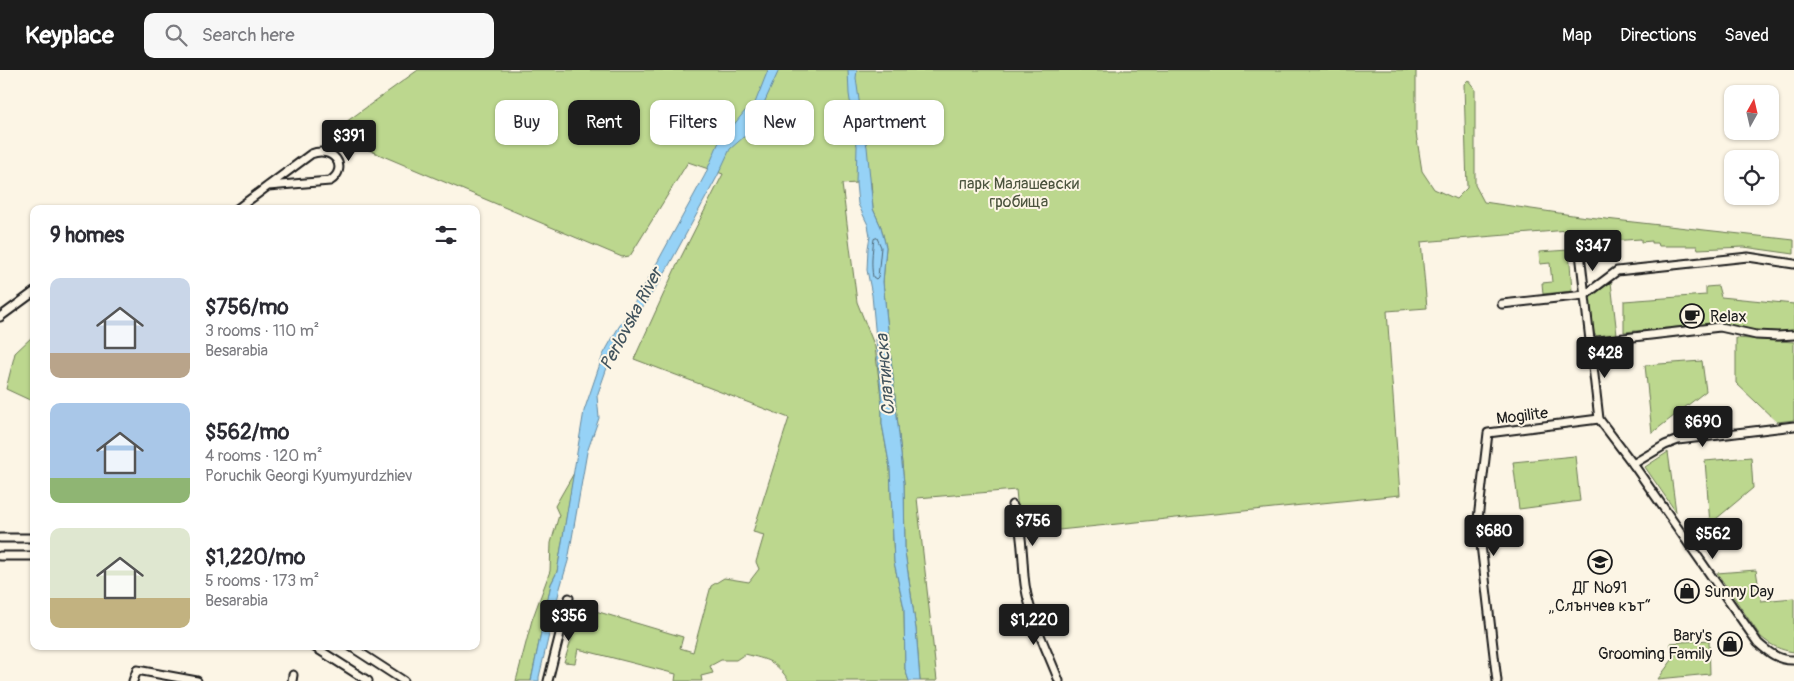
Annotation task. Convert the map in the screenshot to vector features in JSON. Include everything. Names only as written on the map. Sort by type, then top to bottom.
[{"type":"street","points":[[242,205],[312,154],[324,151],[335,156],[338,160],[337,173],[330,181],[268,186]]},
{"type":"street","points":[[1580,253],[1599,419],[1633,464],[1758,643],[1775,656],[1794,660]]},
{"type":"street","points":[[1502,304],[1584,295],[1617,271],[1748,257],[1794,264]]},
{"type":"street","points":[[0,317],[30,295]]},
{"type":"street","points":[[1590,342],[1720,327],[1756,335],[1794,335]]},
{"type":"street","name":"Mogilite","points":[[1498,681],[1478,518],[1488,433],[1599,419]]},
{"type":"street","points":[[1633,464],[1665,444],[1678,440],[1794,426]]},
{"type":"street","points":[[1012,505],[1015,508],[1020,534],[1025,586],[1029,603],[1059,681]]},
{"type":"street","points":[[0,538],[30,538]]},
{"type":"street","points":[[0,556],[30,556]]},
{"type":"street","points":[[548,681],[569,598]]},
{"type":"street","points":[[320,650],[368,681]]},
{"type":"street","points":[[356,650],[404,681]]},
{"type":"street","points":[[133,681],[136,670],[197,681]]},
{"type":"green space","name":"парк Малашевски гробища","points":[[418,70],[1416,70],[1416,133],[1422,171],[1434,189],[1456,199],[1467,188],[1464,84],[1468,80],[1475,89],[1475,185],[1484,202],[1579,216],[1794,240],[1794,254],[1744,247],[1698,249],[1697,246],[1659,246],[1658,243],[1652,243],[1652,241],[1641,242],[1641,239],[1594,242],[1587,235],[1581,235],[1580,229],[1421,242],[1427,308],[1387,311],[1400,495],[1020,534],[1016,490],[917,498],[937,681],[920,681],[916,629],[905,552],[904,483],[883,282],[886,247],[881,227],[873,209],[871,182],[842,184],[857,302],[875,347],[882,405],[882,424],[890,468],[894,562],[904,608],[905,669],[909,681],[789,681],[775,665],[745,654],[736,660],[721,660],[710,666],[713,673],[701,676],[702,681],[675,681],[676,674],[578,649],[575,663],[564,662],[582,607],[683,637],[680,648],[693,652],[711,586],[724,578],[749,582],[759,569],[756,562],[764,535],[753,532],[789,418],[634,359],[675,269],[723,174],[688,162],[630,256],[622,257],[364,148],[346,122]]},
{"type":"green space","points":[[1569,250],[1572,291],[1543,294],[1542,283],[1552,282],[1550,263],[1540,264],[1539,252]]},
{"type":"green space","points":[[1611,282],[1617,335],[1597,337],[1594,333],[1589,298]]},
{"type":"green space","points":[[1718,286],[1721,297],[1794,304],[1794,332],[1767,333],[1721,323],[1624,332],[1624,301],[1706,295],[1706,287]]},
{"type":"green space","points":[[1736,338],[1794,342],[1794,420],[1777,422],[1736,383]]},
{"type":"green space","points":[[30,339],[30,400],[6,389],[15,353]]},
{"type":"green space","points":[[1702,361],[1706,391],[1652,433],[1645,365]]},
{"type":"green space","points":[[1668,452],[1676,512],[1645,467]]},
{"type":"green space","points":[[1575,456],[1580,501],[1519,509],[1513,462]]},
{"type":"green space","points":[[1751,457],[1753,488],[1710,524],[1705,461]]},
{"type":"green space","points":[[574,473],[557,572],[551,584],[531,681],[516,681],[532,620],[550,571],[551,543],[559,515],[555,506]]},
{"type":"green space","points":[[1756,570],[1761,601],[1794,598],[1794,652],[1776,647],[1761,637],[1717,573]]},
{"type":"green space","points":[[1709,640],[1710,674],[1658,679],[1675,656],[1670,643]]},
{"type":"water","points":[[768,70],[779,70],[765,100],[756,100]]},
{"type":"water","points":[[848,70],[857,70],[856,78],[859,100],[850,100]]},
{"type":"water","points":[[745,111],[745,136],[735,145],[735,123]]},
{"type":"water","name":"Perlovska River","points":[[718,145],[735,145],[730,149],[717,177],[662,278],[624,335],[609,362],[597,396],[599,418],[587,452],[568,561],[539,681],[531,681],[551,584],[557,572],[584,411],[603,355],[640,294],[705,175]]},
{"type":"water","name":"Слатинска","points":[[867,145],[873,209],[881,227],[886,247],[883,282],[904,483],[905,552],[916,629],[920,681],[909,681],[905,669],[904,608],[894,562],[890,468],[882,424],[872,295],[867,270],[870,236],[868,225],[858,204],[856,183],[857,146]]},
{"type":"place","name":"Relax","points":[[1692,316]]},
{"type":"place","name":"ДГ №91 „Слънчев кът“","points":[[1600,562]]},
{"type":"place","name":"Sunny Day","points":[[1687,591]]},
{"type":"place","name":"Bary's Grooming Family","points":[[1730,644]]}]
